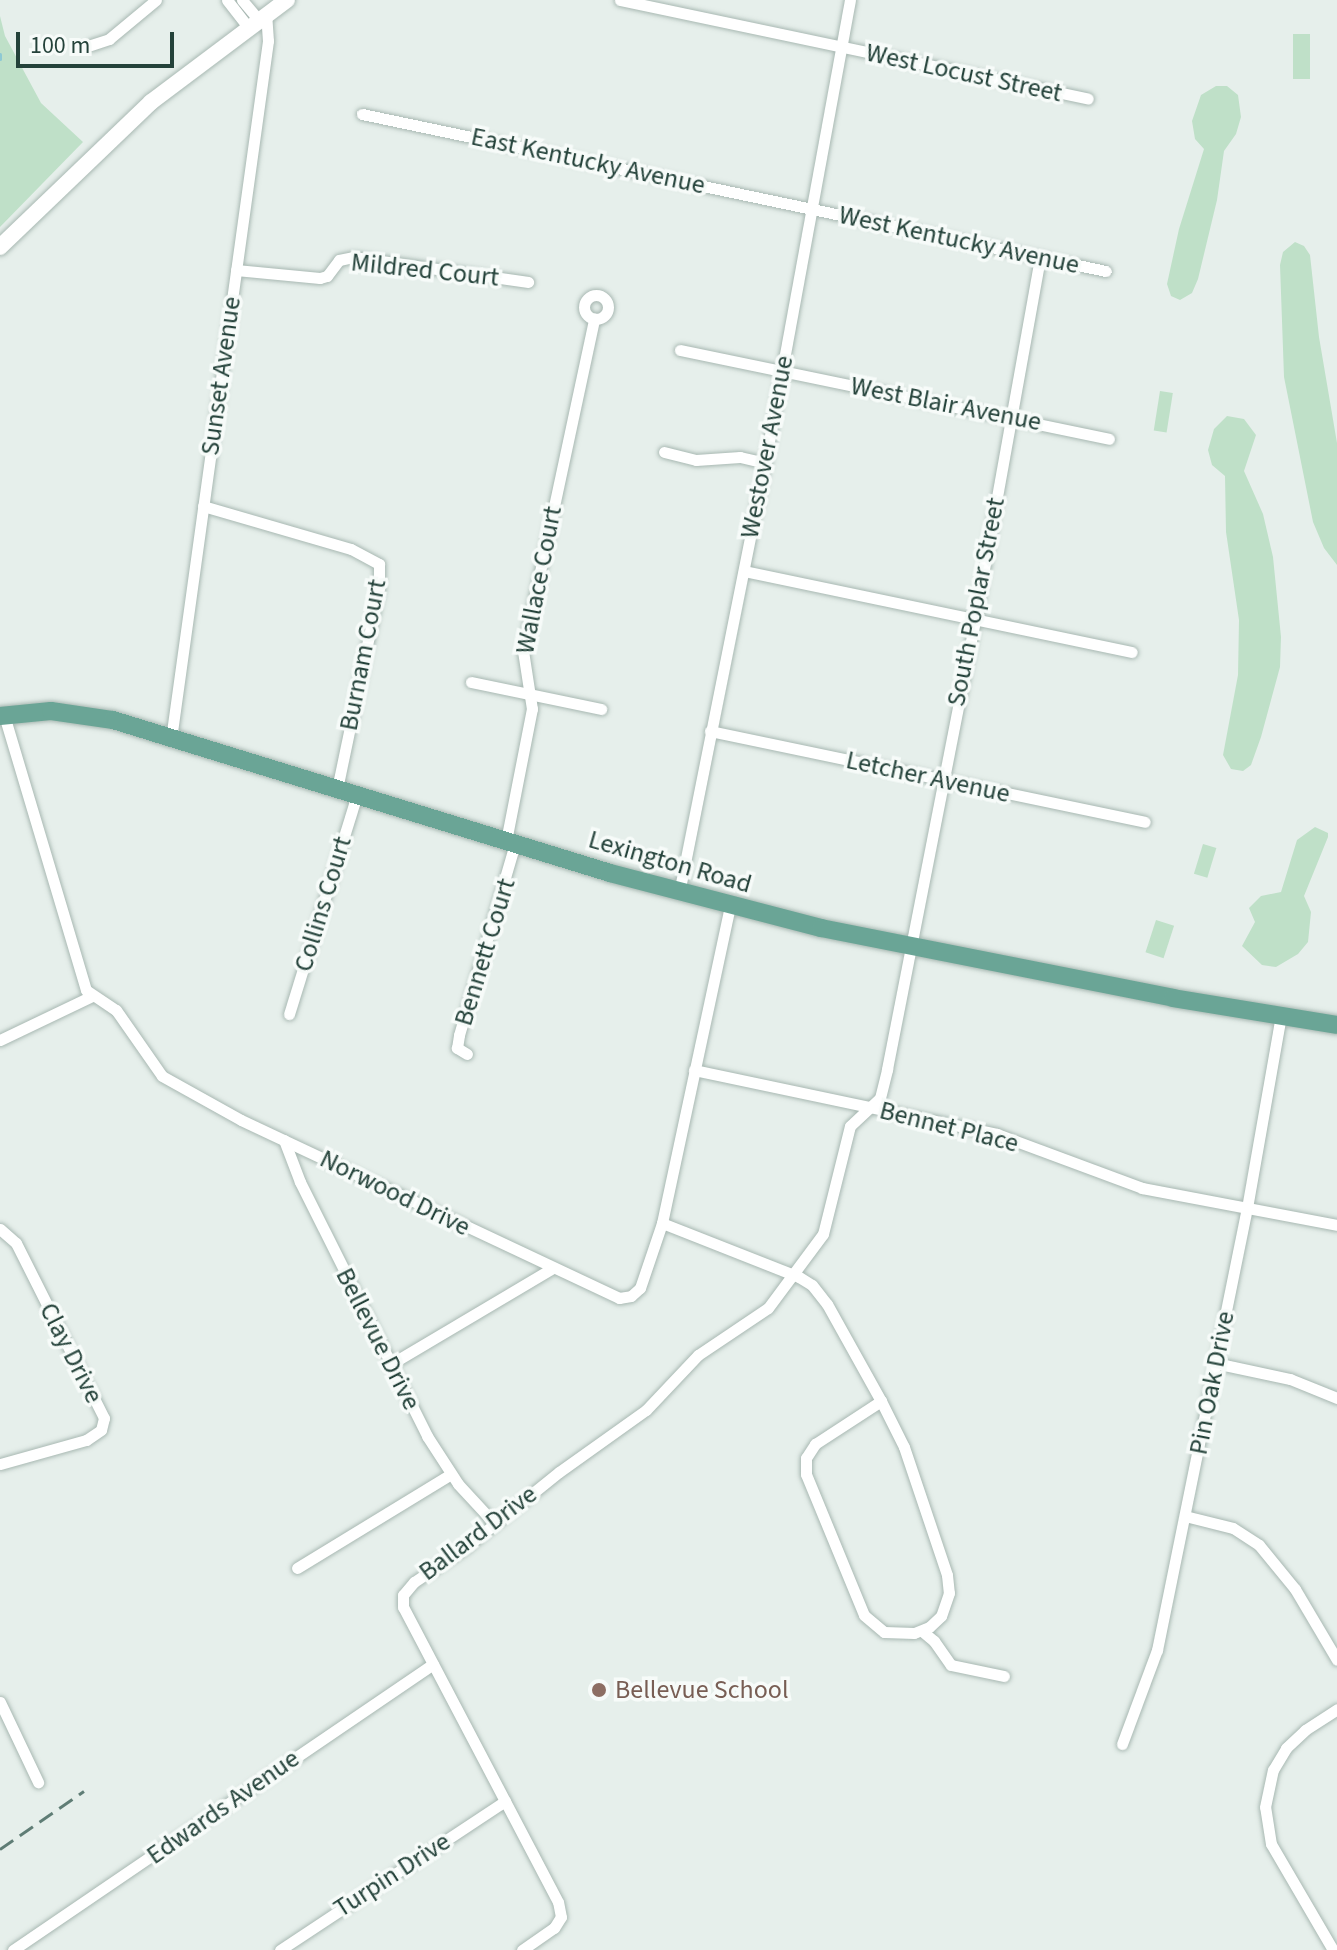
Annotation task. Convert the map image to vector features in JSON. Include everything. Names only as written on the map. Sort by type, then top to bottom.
[{"type":"main road","points":[[0,247],[151,102],[287,0]]},
{"type":"main road","name":"Lexington Road","points":[[2,716],[51,711],[88,714],[730,907],[911,947],[1337,1025]]},
{"type":"street","points":[[91,45],[109,39],[156,0]]},
{"type":"street","points":[[227,0],[257,20]]},
{"type":"street","points":[[242,0],[257,20]]},
{"type":"street","name":"West Locust Street","points":[[620,0],[1088,99]]},
{"type":"street","name":"Westover Avenue","points":[[679,893],[765,463],[850,0]]},
{"type":"street","name":"Sunset Avenue","points":[[171,739],[268,41],[257,20]]},
{"type":"street","name":"East Kentucky Avenue","points":[[362,114],[812,210]]},
{"type":"street","name":"West Kentucky Avenue","points":[[812,210],[1106,271]]},
{"type":"street","name":"Mildred Court","points":[[236,270],[320,278],[327,276],[339,260],[353,257],[528,282]]},
{"type":"street","name":"South Poplar Street","points":[[869,1107],[882,1092],[975,619],[1040,257]]},
{"type":"street","name":"Wallace Court","points":[[511,842],[530,720],[531,695],[524,673],[523,651],[594,319]]},
{"type":"street","name":"West Blair Avenue","points":[[680,350],[1109,439]]},
{"type":"street","points":[[664,452],[696,460],[740,457],[765,463]]},
{"type":"street","name":"Burnam Court","points":[[203,506],[351,549],[379,564],[379,588],[337,789]]},
{"type":"street","points":[[744,571],[1132,652]]},
{"type":"street","points":[[471,682],[601,709]]},
{"type":"street","name":"Norwood Drive","points":[[2,716],[79,973],[92,996],[116,1010],[153,1065],[172,1085],[612,1296],[631,1296],[641,1285],[662,1223],[730,907]]},
{"type":"street","name":"Letcher Avenue","points":[[710,731],[1145,822]]},
{"type":"street","name":"Collins Court","points":[[289,1014],[357,794]]},
{"type":"street","name":"Bennett Court","points":[[467,1054],[457,1048],[459,1035],[511,842]]},
{"type":"street","points":[[0,1040],[92,996]]},
{"type":"street","name":"Pin Oak Drive","points":[[1122,1744],[1157,1650],[1247,1208],[1281,1016]]},
{"type":"street","name":"Bennet Place","points":[[694,1070],[997,1134],[1142,1188],[1337,1225]]},
{"type":"street","name":"Ballard Drive","points":[[522,1950],[554,1928],[561,1917],[554,1891],[403,1607],[403,1595],[414,1582],[646,1410],[698,1355],[768,1308],[823,1234],[850,1126],[869,1107]]},
{"type":"street","name":"Bellevue Drive","points":[[284,1140],[300,1182],[427,1436],[451,1474],[495,1524]]},
{"type":"street","points":[[662,1223],[794,1275],[812,1285],[827,1304],[881,1401],[918,1482],[949,1584],[941,1616],[922,1631],[892,1634],[867,1620],[806,1474],[806,1458],[815,1444],[881,1401]]},
{"type":"street","name":"Clay Drive","points":[[0,1229],[16,1243],[104,1418],[101,1430],[86,1440],[0,1464]]},
{"type":"street","points":[[391,1364],[551,1269]]},
{"type":"street","points":[[1215,1363],[1301,1382],[1337,1398]]},
{"type":"street","points":[[297,1568],[451,1474]]},
{"type":"street","points":[[1185,1516],[1233,1528],[1259,1545],[1295,1589],[1337,1660]]},
{"type":"street","points":[[922,1631],[934,1641],[951,1665],[1004,1676]]},
{"type":"street","name":"Edwards Avenue","points":[[13,1950],[433,1664]]},
{"type":"street","points":[[0,1702],[38,1782]]},
{"type":"street","points":[[1333,1950],[1271,1844],[1265,1807],[1273,1770],[1286,1748],[1337,1709]]},
{"type":"street","name":"Turpin Drive","points":[[280,1950],[505,1801]]},
{"type":"green space","points":[[0,16],[5,36],[41,103],[83,142],[0,227]]},
{"type":"green space","points":[[1293,34],[1310,34],[1310,79],[1293,79]]},
{"type":"green space","points":[[1216,86],[1227,86],[1238,95],[1241,117],[1236,134],[1224,151],[1217,200],[1198,279],[1192,293],[1180,300],[1171,296],[1167,284],[1179,229],[1204,149],[1195,139],[1192,121],[1201,95]]},
{"type":"green space","points":[[1295,242],[1304,246],[1310,255],[1319,337],[1337,443],[1337,565],[1324,548],[1313,522],[1284,377],[1280,265],[1283,252]]},
{"type":"green space","points":[[1160,391],[1173,393],[1167,433],[1154,431]]},
{"type":"green space","points":[[1227,416],[1244,419],[1256,435],[1244,471],[1263,514],[1273,557],[1281,637],[1280,667],[1261,737],[1251,765],[1243,771],[1231,769],[1223,755],[1238,675],[1239,620],[1226,532],[1225,476],[1212,465],[1208,450],[1214,429]]},
{"type":"green space","points":[[1315,827],[1328,833],[1328,837],[1304,896],[1311,912],[1308,942],[1298,954],[1276,967],[1262,965],[1242,946],[1255,922],[1249,908],[1261,896],[1281,892],[1297,840]]},
{"type":"green space","points":[[1203,844],[1216,848],[1207,878],[1194,874]]},
{"type":"green space","points":[[1156,920],[1174,926],[1164,958],[1145,952]]},
{"type":"waterway","points":[[0,54],[0,59]]},
{"type":"railway","points":[[0,1849],[84,1791]]},
{"type":"place","name":"Bellevue School","points":[[599,1690]]}]
